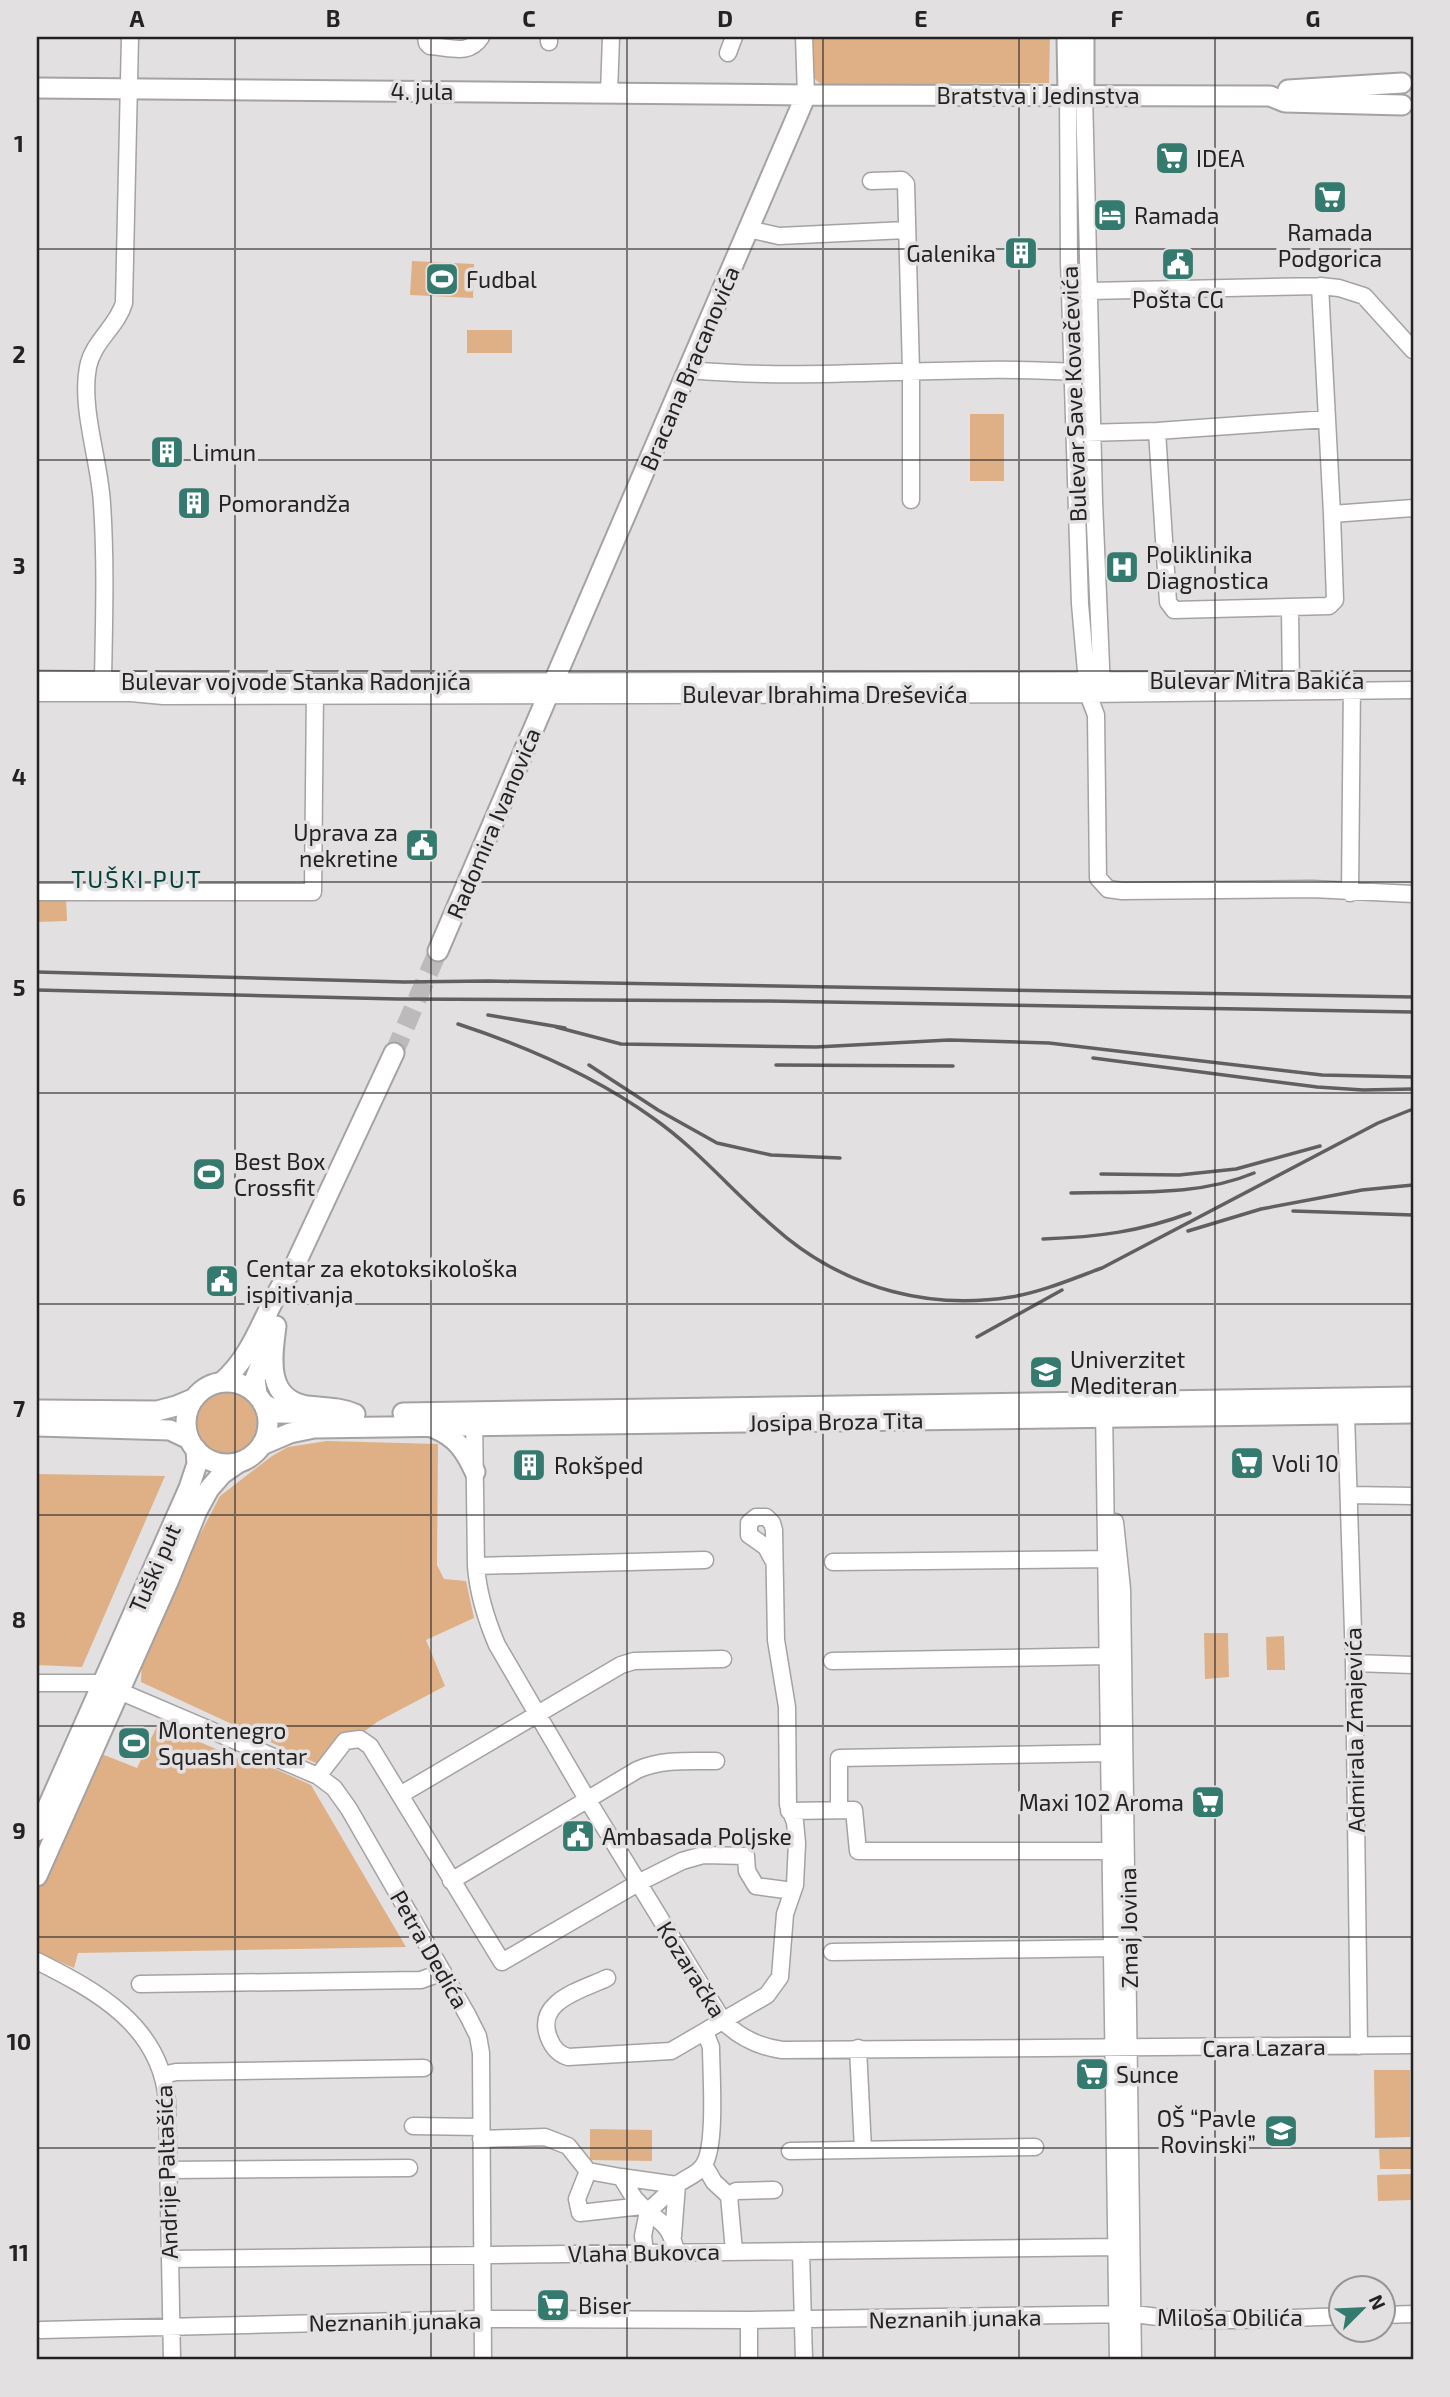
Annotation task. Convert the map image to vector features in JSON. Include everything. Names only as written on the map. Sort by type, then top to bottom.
[{"type":"main road","points":[[1067,37],[1076,94]]},
{"type":"main road","points":[[1076,94],[1084,37]]},
{"type":"main road","name":"Bratstva i Jedinstva","points":[[1266,96],[1283,91],[1408,80]]},
{"type":"main road","points":[[1408,80],[1399,94],[1408,108]]},
{"type":"main road","name":"4. jula","points":[[37,88],[806,95]]},
{"type":"main road","name":"Bratstva i Jedinstva","points":[[806,95],[1266,96],[1285,102],[1408,108]]},
{"type":"main road","name":"Bracana Bracanovića","points":[[552,688],[806,95]]},
{"type":"main road","name":"Radomira Ivanovića","points":[[438,951],[552,688]]},
{"type":"main road","points":[[37,1426],[170,1430],[215,1462],[238,1463],[256,1453],[262,1445],[268,1424],[254,1386],[257,1371],[276,1326],[294,1267],[394,1053]]},
{"type":"main road","points":[[192,1444],[186,1418],[195,1398],[202,1390],[222,1382],[233,1373],[251,1348],[281,1283],[294,1267]]},
{"type":"main road","points":[[276,1326],[274,1377],[282,1393],[300,1404],[344,1409],[355,1414]]},
{"type":"main road","points":[[222,1382],[244,1385],[260,1399]]},
{"type":"main road","name":"Josipa Broza Tita","points":[[1104,1410],[1413,1397]]},
{"type":"main road","points":[[37,1410],[157,1411],[195,1398]]},
{"type":"main road","name":"Josipa Broza Tita","points":[[260,1399],[279,1413],[474,1419],[1104,1410],[1413,1413]]},
{"type":"main road","name":"Josipa Broza Tita","points":[[262,1445],[289,1433],[314,1428],[429,1426],[474,1419]]},
{"type":"main road","points":[[429,1426],[459,1443],[475,1472]]},
{"type":"main road","name":"Tuški put","points":[[111,1687],[197,1464],[192,1444]]},
{"type":"main road","name":"Tuški put","points":[[111,1687],[168,1582],[202,1501],[222,1474],[238,1463]]},
{"type":"main road","points":[[37,1831],[111,1687]]},
{"type":"main road","points":[[37,1876],[111,1687]]},
{"type":"street","points":[[103,680],[102,503],[86,385],[92,353],[124,303],[130,37]]},
{"type":"street","points":[[426,37],[430,46],[467,49],[481,37]]},
{"type":"street","points":[[609,93],[611,37]]},
{"type":"street","points":[[728,53],[734,37]]},
{"type":"street","name":"Bracana Bracanovića","points":[[804,37],[806,95]]},
{"type":"street","name":"Bulevar Save Kovačevića","points":[[1076,94],[1089,291],[1093,433],[1094,686]]},
{"type":"street","name":"Bulevar Save Kovačevića","points":[[1076,94],[1069,262],[1074,434],[1080,604],[1094,686]]},
{"type":"street","points":[[871,181],[905,182],[911,371],[911,500]]},
{"type":"street","points":[[748,229],[779,236],[906,230]]},
{"type":"street","points":[[1157,431],[1170,607],[1174,610],[1329,606],[1335,600],[1320,286]]},
{"type":"street","points":[[1089,291],[1320,286],[1339,288],[1364,296],[1413,350]]},
{"type":"street","points":[[690,370],[730,374],[1073,372]]},
{"type":"street","points":[[1074,434],[1327,419]]},
{"type":"street","points":[[1332,514],[1413,508]]},
{"type":"street","points":[[1290,608],[1291,686]]},
{"type":"street","name":"Bulevar vojvode Stanka Radonjića","points":[[37,679],[315,688]]},
{"type":"street","name":"Bulevar Mitra Bakića","points":[[1094,686],[1291,686],[1413,679]]},
{"type":"street","points":[[1350,893],[1352,684]]},
{"type":"street","name":"Bulevar Mitra Bakića","points":[[1352,684],[1413,690]]},
{"type":"street","points":[[1094,686],[1101,704],[1096,715],[1097,873],[1108,889],[1312,889],[1350,893],[1413,894]]},
{"type":"street","name":"Bulevar Ibrahima Dreševića","points":[[552,688],[1094,686]]},
{"type":"street","points":[[37,892],[313,892],[315,688]]},
{"type":"street","name":"Bulevar vojvode Stanka Radonjića","points":[[37,693],[315,688],[552,688]]},
{"type":"street","name":"Zmaj Jovina","points":[[1104,1410],[1105,1498],[1113,1559],[1122,1589],[1122,2048],[1127,2315],[1118,2360]]},
{"type":"street","name":"Admirala Zmajevića","points":[[1346,1414],[1354,1663],[1359,2046]]},
{"type":"street","name":"Kozaračka","points":[[474,1419],[477,1581],[497,1645],[723,2021],[750,2040],[782,2050],[1122,2048]]},
{"type":"street","points":[[1349,1495],[1413,1496]]},
{"type":"street","points":[[833,1562],[1113,1559]]},
{"type":"street","name":"Zmaj Jovina","points":[[1113,1559],[1108,1656],[1113,1948],[1122,2048],[1118,2247],[1133,2360]]},
{"type":"street","points":[[476,1566],[705,1560]]},
{"type":"street","points":[[607,1978],[556,2001],[547,2016],[546,2029],[550,2041],[561,2055],[568,2057],[664,2052],[678,2047],[767,1995],[780,1976],[785,1914],[796,1875],[796,1829],[789,1811],[787,1707],[776,1640],[774,1560]]},
{"type":"street","points":[[832,1661],[1108,1656]]},
{"type":"street","points":[[400,1795],[628,1663],[723,1659]]},
{"type":"street","points":[[1354,1663],[1413,1665]]},
{"type":"street","points":[[37,1683],[111,1687]]},
{"type":"street","name":"Petra Dedića","points":[[111,1687],[318,1776],[334,1788],[349,1809],[443,1972],[478,2036],[481,2053],[483,2360]]},
{"type":"street","points":[[318,1776],[345,1741],[360,1739],[370,1746],[502,1962],[638,1883],[693,1857],[726,1854],[746,1856],[747,1871],[756,1886],[793,1891]]},
{"type":"street","points":[[839,1810],[839,1758],[1110,1753]]},
{"type":"street","points":[[451,1881],[587,1798],[650,1764],[716,1761]]},
{"type":"street","points":[[789,1811],[854,1810],[858,1851],[1112,1851]]},
{"type":"street","points":[[832,1952],[1113,1948]]},
{"type":"street","name":"Andrije Paltašića","points":[[37,1961],[88,1987],[120,2012],[152,2050],[163,2075],[167,2101],[172,2360]]},
{"type":"street","points":[[140,1984],[421,1980],[443,1972]]},
{"type":"street","points":[[744,2009],[750,2040]]},
{"type":"street","points":[[588,2171],[577,2199],[580,2213],[645,2208],[666,2197],[704,2165],[710,2146],[711,2047],[705,2032]]},
{"type":"street","name":"Cara Lazara","points":[[1122,2048],[1413,2045]]},
{"type":"street","points":[[858,2048],[863,2151]]},
{"type":"street","points":[[163,2075],[176,2072],[424,2068]]},
{"type":"street","points":[[413,2126],[545,2137],[568,2146],[588,2171],[677,2185]]},
{"type":"street","points":[[790,2151],[1035,2147]]},
{"type":"street","points":[[704,2165],[714,2182],[730,2196],[734,2251]]},
{"type":"street","points":[[169,2170],[409,2168]]},
{"type":"street","points":[[621,2176],[635,2200],[663,2222],[675,2244]]},
{"type":"street","points":[[675,2244],[677,2185]]},
{"type":"street","points":[[730,2196],[736,2191],[774,2190]]},
{"type":"street","points":[[645,2208],[645,2252]]},
{"type":"street","name":"Vlaha Bukovca","points":[[170,2259],[645,2252],[675,2244],[734,2251],[1118,2247]]},
{"type":"street","points":[[801,2251],[804,2360]]},
{"type":"street","name":"Miloša Obilića","points":[[1127,2315],[1250,2319],[1328,2316]]},
{"type":"street","name":"Neznanih junaka","points":[[41,2330],[482,2319],[804,2320],[1127,2315]]},
{"type":"street","points":[[749,2320],[750,2360]]},
{"type":"shaded area","points":[[806,37],[1050,37],[1049,83],[823,85],[812,76],[807,58]]},
{"type":"shaded area","points":[[1081,178],[1086,395],[1079,395],[1073,183]]},
{"type":"shaded area","name":"Fudbal","points":[[412,261],[474,264],[473,298],[410,295]]},
{"type":"shaded area","points":[[467,330],[512,330],[512,353],[467,353]]},
{"type":"shaded area","points":[[970,414],[1004,414],[1004,481],[970,481]]},
{"type":"shaded area","points":[[66,896],[67,921],[37,922],[37,897]]},
{"type":"shaded area","points":[[227,1389],[250,1399],[260,1422],[250,1445],[227,1455],[204,1445],[194,1422],[204,1399]]},
{"type":"shaded area","points":[[327,1441],[438,1444],[437,1565],[444,1579],[466,1581],[474,1618],[426,1640],[445,1686],[377,1722],[320,1765],[141,1682],[142,1656],[173,1586],[220,1496],[288,1447]]},
{"type":"shaded area","points":[[37,1474],[165,1476],[82,1667],[37,1665]]},
{"type":"shaded area","points":[[1204,1633],[1228,1633],[1229,1677],[1205,1679]]},
{"type":"shaded area","points":[[1284,1636],[1285,1670],[1267,1670],[1266,1637]]},
{"type":"shaded area","points":[[158,1724],[260,1768],[262,1763],[311,1785],[406,1947],[78,1953],[74,1968],[37,1952],[37,1876],[89,1749],[137,1768]]},
{"type":"shaded area","points":[[1374,2070],[1410,2070],[1410,2137],[1375,2138]]},
{"type":"shaded area","points":[[590,2129],[652,2130],[652,2161],[590,2160]]},
{"type":"shaded area","points":[[1413,2148],[1413,2169],[1380,2169],[1379,2149]]},
{"type":"shaded area","points":[[1413,2174],[1413,2200],[1378,2201],[1377,2175]]},
{"type":"tunnel","points":[[394,1053],[438,951]]},
{"type":"railway","points":[[37,972],[404,982],[488,981],[1413,997]]},
{"type":"railway","points":[[37,990],[397,999],[769,1001],[1413,1012]]},
{"type":"railway","points":[[488,1015],[565,1028]]},
{"type":"railway","points":[[458,1024],[559,1064],[631,1103],[688,1146],[787,1238],[838,1271],[893,1292],[951,1300],[1023,1295],[1102,1268],[1378,1123],[1413,1109]]},
{"type":"railway","points":[[556,1027],[621,1044],[816,1047],[949,1040],[1049,1043],[1322,1075],[1413,1077]]},
{"type":"railway","points":[[1093,1058],[1317,1087],[1413,1089]]},
{"type":"railway","points":[[589,1065],[658,1110],[717,1143],[771,1155],[840,1158]]},
{"type":"railway","points":[[776,1065],[953,1066]]},
{"type":"railway","points":[[1101,1174],[1179,1175],[1236,1169],[1320,1146]]},
{"type":"railway","points":[[1071,1193],[1187,1189],[1232,1181],[1254,1173]]},
{"type":"railway","points":[[1188,1231],[1261,1209],[1362,1190],[1413,1185]]},
{"type":"railway","points":[[1293,1211],[1413,1215]]},
{"type":"railway","points":[[1043,1239],[1118,1232],[1153,1225],[1190,1213]]},
{"type":"railway","points":[[977,1337],[1062,1290]]},
{"type":"place","name":"IDEA","points":[[1172,158]]},
{"type":"place","name":"Ramada Podgorica","points":[[1330,197]]},
{"type":"place","name":"Ramada","points":[[1110,215]]},
{"type":"place","name":"Galenika","points":[[1021,253]]},
{"type":"place","name":"Pošta CG","points":[[1178,264]]},
{"type":"place","name":"Fudbal","points":[[442,279]]},
{"type":"place","name":"Limun","points":[[167,452]]},
{"type":"place","name":"Pomorandža","points":[[194,503]]},
{"type":"place","name":"Poliklinika Diagnostica","points":[[1122,567]]},
{"type":"place","name":"Uprava za nekretine","points":[[422,845]]},
{"type":"place","name":"Best Box Crossfit","points":[[209,1174]]},
{"type":"place","name":"Centar za ekotoksikološka ispitivanja","points":[[222,1281]]},
{"type":"place","name":"Univerzitet Mediteran","points":[[1046,1372]]},
{"type":"place","name":"Voli 10","points":[[1247,1463]]},
{"type":"place","name":"Rokšped","points":[[529,1465]]},
{"type":"place","name":"Montenegro Squash centar","points":[[134,1743]]},
{"type":"place","name":"Maxi 102 Aroma","points":[[1208,1802]]},
{"type":"place","name":"Ambasada Poljske","points":[[578,1836]]},
{"type":"place","name":"Sunce","points":[[1092,2074]]},
{"type":"place","name":"OŠ “Pavle Rovinski”","points":[[1281,2131]]},
{"type":"place","name":"Biser","points":[[553,2305]]},
{"type":"district","name":"TUŠKI PUT","points":[[137,878]]}]
